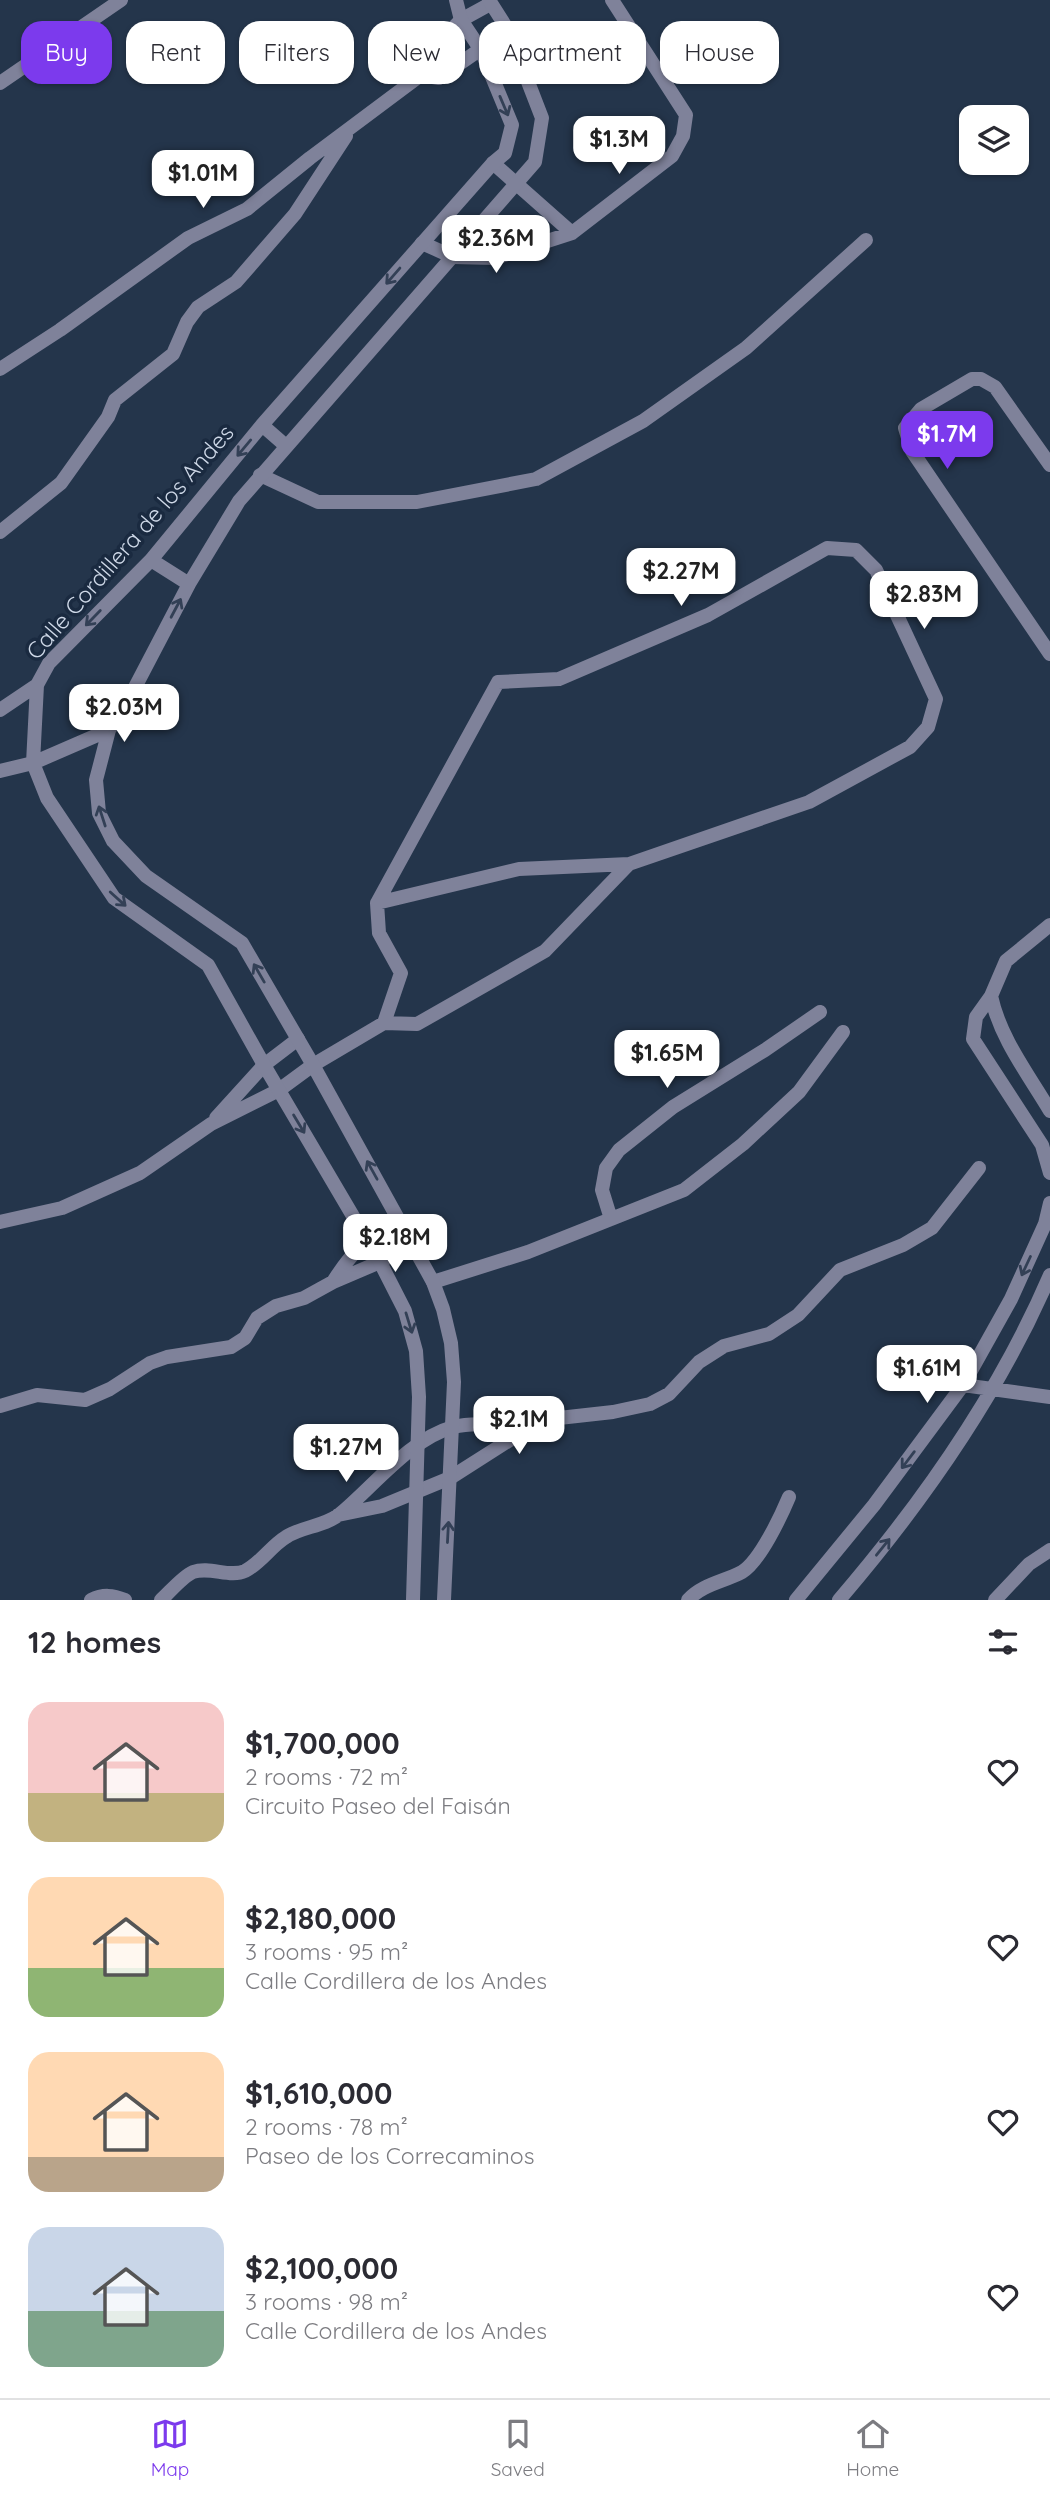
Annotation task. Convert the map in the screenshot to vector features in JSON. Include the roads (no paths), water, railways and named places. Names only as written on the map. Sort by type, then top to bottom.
[{"type":"street","points":[[0,83],[121,0]]},
{"type":"street","name":"Calle Cordillera de los Andes","points":[[456,0],[461,20],[479,47]]},
{"type":"street","points":[[422,243],[453,257],[495,258],[572,233],[672,156],[683,136],[686,115],[612,0]]},
{"type":"street","points":[[461,20],[490,2],[502,21]]},
{"type":"street","points":[[0,369],[60,330],[188,237],[247,209],[409,84]]},
{"type":"street","name":"Calle Cordillera de los Andes","points":[[413,1600],[419,1397],[416,1351],[405,1311],[380,1262],[208,965],[114,898],[47,798],[33,763],[37,685],[49,663],[150,560],[262,425],[493,163],[505,153],[512,125],[495,84]]},
{"type":"street","points":[[444,1600],[453,1427],[451,1343],[433,1282],[242,943],[146,876],[113,841],[99,813],[96,780],[110,730],[189,584],[239,501],[535,162],[542,118],[529,84]]},
{"type":"street","points":[[0,532],[61,483],[108,417],[115,400],[173,354],[187,322],[198,307],[236,282],[295,214],[350,130]]},
{"type":"street","points":[[493,163],[572,233]]},
{"type":"street","points":[[260,475],[318,502],[416,502],[536,479],[643,421],[746,348],[866,240]]},
{"type":"street","points":[[1050,465],[995,387],[981,379],[972,379],[921,409],[905,428],[912,451],[1050,654]]},
{"type":"street","points":[[262,425],[286,446]]},
{"type":"street","points":[[377,904],[519,869],[629,864],[809,802],[910,747],[928,727],[936,699],[876,570],[856,550],[827,548],[708,615],[559,679],[498,682],[377,904],[379,933],[401,973],[384,1023]]},
{"type":"street","points":[[150,560],[189,584]]},
{"type":"street","points":[[0,710],[37,685]]},
{"type":"street","points":[[0,771],[33,763],[110,730]]},
{"type":"street","points":[[0,1223],[62,1208],[140,1173],[211,1124],[279,1090],[313,1065],[384,1023],[416,1024],[545,951],[629,864]]},
{"type":"street","points":[[1050,925],[1006,961],[991,996],[976,1017],[973,1040],[1046,1143],[1050,1173]]},
{"type":"street","points":[[991,996],[995,1016],[1004,1036],[1050,1111]]},
{"type":"street","points":[[611,1219],[602,1190],[606,1168],[619,1150],[673,1107],[820,1012]]},
{"type":"street","points":[[433,1282],[528,1252],[684,1190],[743,1144],[799,1092],[843,1032]]},
{"type":"street","points":[[211,1124],[264,1065],[298,1039]]},
{"type":"street","points":[[338,1515],[382,1506],[450,1478],[527,1429],[559,1418],[613,1412],[650,1404],[669,1394],[699,1363],[724,1346],[769,1334],[798,1315],[840,1270],[902,1245],[932,1228],[979,1168]]},
{"type":"street","points":[[796,1600],[874,1505],[963,1385],[1011,1299],[1045,1224],[1050,1203]]},
{"type":"street","points":[[333,1282],[349,1256],[367,1240],[401,1222]]},
{"type":"street","points":[[0,1406],[37,1395],[85,1400],[110,1389],[150,1363],[167,1357],[231,1347],[245,1338],[257,1318],[276,1306],[304,1298],[380,1262],[412,1242]]},
{"type":"street","points":[[839,1600],[903,1523],[993,1389],[1034,1313],[1050,1275]]},
{"type":"street","points":[[963,1385],[1050,1396]]},
{"type":"street","points":[[161,1600],[191,1573],[207,1569],[239,1573],[248,1569],[285,1537],[323,1524],[338,1515],[417,1446],[453,1427],[489,1424],[527,1429]]},
{"type":"street","points":[[688,1600],[698,1589],[744,1570],[776,1527],[789,1497]]},
{"type":"street","points":[[995,1600],[1029,1564],[1050,1550]]},
{"type":"street","points":[[90,1600],[98,1596],[112,1595],[125,1600]]}]
